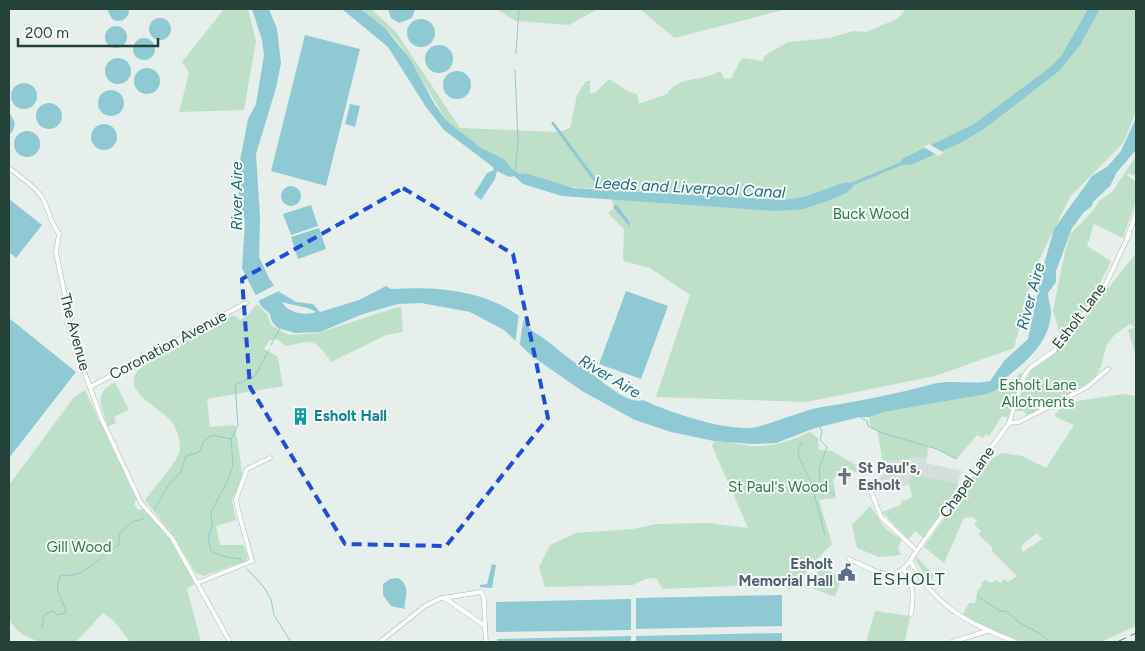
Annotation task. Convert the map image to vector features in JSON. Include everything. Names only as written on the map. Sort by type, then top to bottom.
[{"type":"street","name":"The Avenue","points":[[9,168],[38,192],[44,200],[50,220],[59,234],[56,253],[67,310],[77,352],[106,432],[141,504],[172,538],[230,642]]},
{"type":"street","name":"Esholt Lane","points":[[1013,411],[1024,376],[1030,368],[1054,351],[1103,290],[1127,240],[1136,213]]},
{"type":"street","name":"Coronation Avenue","points":[[90,387],[246,303]]},
{"type":"street","points":[[1008,423],[1019,422],[1087,387],[1108,369]]},
{"type":"street","name":"Chapel Lane","points":[[904,570],[1008,423],[1013,411]]},
{"type":"street","points":[[197,583],[252,561],[236,499],[247,469],[270,458]]},
{"type":"street","points":[[867,481],[881,517],[917,551]]},
{"type":"street","points":[[865,491],[870,488]]},
{"type":"street","points":[[849,559],[889,574],[897,574],[904,570],[912,584],[911,614]]},
{"type":"street","points":[[911,562],[933,593],[948,608],[987,631],[1016,642]]},
{"type":"street","points":[[380,642],[425,606],[441,598],[481,592],[484,598],[486,642]]},
{"type":"street","points":[[441,598],[446,599],[486,626]]},
{"type":"street","points":[[952,642],[987,631]]},
{"type":"highlighted area","points":[[403,188],[513,254],[548,418],[446,546],[345,544],[250,387],[242,279]]},
{"type":"shaded area","points":[[922,457],[927,459],[926,463],[962,471],[957,484],[915,475],[909,481],[909,485],[883,489],[876,493],[874,489],[880,486],[878,483],[881,481],[879,477],[885,473],[883,462]]},
{"type":"green space","points":[[224,9],[248,9],[256,41],[244,110],[179,112],[189,73],[182,62]]},
{"type":"green space","name":"Buck Wood","points":[[361,9],[371,9],[396,32],[460,128],[559,132],[570,128],[577,95],[586,81],[590,81],[590,94],[596,92],[609,79],[628,91],[637,94],[639,104],[667,94],[672,88],[684,81],[707,77],[720,71],[725,79],[731,78],[742,58],[763,61],[764,56],[788,42],[830,38],[853,31],[866,32],[897,19],[906,9],[1136,9],[1136,112],[1123,143],[1070,197],[1034,270],[1014,348],[935,376],[806,402],[656,397],[690,295],[650,268],[623,261],[624,229],[608,213],[615,207],[606,189],[567,187],[527,173],[521,174],[514,171],[504,159],[481,148],[447,121],[399,43],[383,26]]},
{"type":"green space","points":[[496,9],[598,9],[569,25],[516,21]]},
{"type":"green space","points":[[640,9],[787,9],[674,38]]},
{"type":"green space","points":[[1136,156],[1136,174],[1132,175],[1129,173],[1127,175],[1136,182],[1136,201],[1123,238],[1094,224],[1087,246],[1111,261],[1093,297],[1061,338],[1053,310],[1065,252],[1071,233],[1091,213],[1100,200],[1112,192]]},
{"type":"green space","name":"Esholt Lane Allotments","points":[[1136,253],[1136,325],[1133,327],[1131,324],[1119,331],[1111,339],[1101,367],[1097,375],[1090,382],[1028,416],[1023,411],[1016,411],[1026,380],[1033,368],[1061,348]]},
{"type":"green space","points":[[257,304],[267,314],[271,325],[289,335],[318,333],[401,306],[403,332],[386,335],[331,362],[321,349],[313,343],[308,342],[286,346],[277,339],[269,341],[264,349],[278,357],[283,386],[207,399],[210,427],[235,425],[243,477],[232,500],[236,520],[216,526],[220,545],[243,545],[248,557],[246,561],[203,576],[195,572],[174,537],[145,500],[175,461],[180,446],[178,434],[171,421],[141,396],[135,389],[134,381],[136,373],[145,364],[233,315],[240,320],[248,315]]},
{"type":"green space","points":[[1136,327],[1136,356],[1128,330]]},
{"type":"green space","points":[[1020,373],[1023,374],[1008,418],[1002,416],[989,436],[986,434],[983,438],[977,435],[957,459],[928,445],[927,459],[921,457],[883,462],[877,430],[871,429],[869,417],[884,412],[987,394],[1007,383],[1009,386]]},
{"type":"green space","points":[[115,382],[129,410],[114,417],[116,423],[108,427],[101,396],[103,391]]},
{"type":"green space","name":"Gill Wood","points":[[85,390],[136,499],[134,505],[138,510],[144,509],[171,540],[195,584],[187,589],[201,642],[130,642],[114,621],[103,613],[77,641],[48,643],[29,638],[14,627],[9,619],[9,485],[74,397]]},
{"type":"green space","points":[[1123,394],[1136,396],[1136,626],[1101,642],[1025,642],[984,628],[962,616],[969,603],[975,603],[978,589],[982,586],[981,583],[986,580],[990,583],[996,580],[1001,583],[1004,579],[1008,582],[1017,576],[978,534],[981,531],[974,525],[977,521],[972,517],[964,518],[944,563],[924,547],[983,464],[1002,453],[1022,456],[1046,468],[1074,425],[1054,416],[1065,403]],"holes":[[[1037,533],[1042,539],[1023,552],[1021,546]]]},
{"type":"green space","name":"St Paul's Wood","points":[[810,432],[818,438],[819,450],[832,451],[856,465],[855,467],[860,472],[859,474],[844,466],[833,480],[836,498],[819,500],[832,544],[810,566],[800,583],[789,590],[784,584],[663,589],[656,578],[645,579],[633,585],[545,587],[539,567],[550,545],[576,533],[632,529],[657,524],[708,523],[748,528],[712,446],[714,442],[729,442],[753,446],[768,445],[790,440]]},
{"type":"green space","points":[[915,475],[959,484],[924,538],[915,531],[908,539],[882,512],[901,505],[901,501],[911,498],[912,494],[908,481]]},
{"type":"green space","points":[[870,506],[886,529],[902,540],[898,547],[901,555],[879,557],[857,548],[852,525]]},
{"type":"green space","points":[[916,556],[934,576],[930,582],[916,561]]},
{"type":"green space","points":[[819,568],[842,576],[835,597],[812,588]]},
{"type":"green space","points":[[875,611],[910,616],[905,642],[866,642]]},
{"type":"water","points":[[107,9],[129,9],[129,13],[124,20],[118,21],[112,19]]},
{"type":"water","name":"River Aire","points":[[252,9],[269,9],[277,29],[281,63],[276,88],[256,154],[260,217],[259,257],[269,278],[278,291],[296,302],[313,304],[320,312],[359,300],[386,286],[391,289],[443,289],[477,296],[493,301],[522,318],[532,331],[582,368],[590,372],[594,369],[593,375],[624,396],[637,401],[643,400],[699,420],[731,427],[757,427],[814,409],[940,383],[990,381],[1004,361],[1028,339],[1043,268],[1054,229],[1092,176],[1108,166],[1121,151],[1136,118],[1136,150],[1117,172],[1110,186],[1093,202],[1092,206],[1084,212],[1072,228],[1056,271],[1056,282],[1048,293],[1051,313],[1046,333],[1037,349],[1007,377],[1007,383],[1002,387],[987,394],[884,412],[815,428],[776,443],[753,444],[714,441],[671,432],[635,420],[582,391],[532,356],[504,330],[470,312],[421,303],[398,304],[363,314],[320,332],[295,333],[278,328],[272,322],[270,314],[261,306],[242,268],[245,223],[239,194],[239,166],[248,119],[256,104],[264,55],[262,40]],"holes":[[[282,302],[305,307],[316,312],[307,314],[297,313],[288,309]]]},
{"type":"water","points":[[342,9],[361,9],[384,27],[410,59],[435,105],[447,121],[481,148],[504,159],[514,171],[573,188],[782,200],[804,197],[843,183],[853,182],[901,162],[902,159],[974,124],[1048,69],[1062,55],[1088,9],[1100,9],[1080,45],[1059,71],[984,129],[960,143],[913,164],[902,165],[854,185],[848,192],[830,200],[804,209],[775,211],[562,196],[523,184],[514,176],[509,177],[497,171],[495,179],[481,200],[474,194],[487,173],[494,170],[493,167],[444,130],[426,107],[388,47]]},
{"type":"water","points":[[388,9],[415,9],[412,18],[399,23],[391,18]]},
{"type":"water","points":[[160,18],[168,21],[171,29],[168,37],[160,40],[152,37],[149,29],[152,21]]},
{"type":"water","points":[[421,19],[431,23],[435,33],[431,43],[421,47],[411,43],[407,33],[411,23]]},
{"type":"water","points":[[116,26],[124,29],[127,37],[124,45],[116,48],[108,45],[105,37],[108,29]]},
{"type":"water","points":[[305,35],[360,49],[326,186],[271,171]]},
{"type":"water","points":[[144,38],[152,41],[155,49],[152,57],[144,60],[136,57],[133,49],[136,41]]},
{"type":"water","points":[[439,45],[449,49],[453,59],[449,69],[439,73],[429,69],[425,59],[429,49]]},
{"type":"water","points":[[118,58],[127,62],[131,71],[127,80],[118,84],[109,80],[105,71],[109,62]]},
{"type":"water","points":[[147,68],[156,72],[160,81],[156,90],[147,94],[138,90],[134,81],[138,72]]},
{"type":"water","points":[[457,71],[467,75],[471,85],[467,95],[457,99],[447,95],[443,85],[447,75]]},
{"type":"water","points":[[24,83],[33,87],[37,96],[33,105],[24,109],[15,105],[11,96],[15,87]]},
{"type":"water","points":[[111,90],[120,94],[124,103],[120,112],[111,116],[102,112],[98,103],[102,94]]},
{"type":"water","points":[[49,103],[58,107],[62,116],[58,125],[49,129],[40,125],[36,116],[40,107]]},
{"type":"water","points":[[350,104],[360,106],[355,127],[345,124]]},
{"type":"water","points":[[9,112],[15,123],[13,131],[9,135]]},
{"type":"water","points":[[553,121],[600,184],[597,186],[551,123]]},
{"type":"water","points":[[104,124],[113,128],[117,137],[113,146],[104,150],[95,146],[91,137],[95,128]]},
{"type":"water","points":[[27,131],[36,135],[40,144],[36,153],[27,157],[18,153],[14,144],[18,135]]},
{"type":"water","points":[[291,186],[298,189],[301,196],[298,203],[291,206],[284,203],[281,196],[284,189]]},
{"type":"water","points":[[9,199],[42,225],[16,258],[9,252]]},
{"type":"water","points":[[616,204],[629,221],[630,227],[613,207]]},
{"type":"water","points":[[311,205],[318,226],[291,235],[283,214]]},
{"type":"water","points":[[319,228],[326,249],[298,259],[291,237]]},
{"type":"water","points":[[626,291],[668,306],[641,379],[599,364]]},
{"type":"water","points":[[9,318],[76,372],[9,458]]},
{"type":"water","points":[[492,564],[496,565],[492,588],[480,587],[480,585],[487,584]]},
{"type":"water","points":[[398,578],[403,582],[406,589],[405,609],[391,606],[383,595],[383,584],[390,579]]},
{"type":"water","points":[[782,595],[782,626],[636,629],[636,598]]},
{"type":"water","points":[[631,599],[631,630],[496,632],[496,602]]},
{"type":"water","points":[[782,633],[782,642],[636,642],[636,636]]},
{"type":"water","points":[[631,636],[631,642],[497,642],[497,639]]},
{"type":"pier","points":[[929,144],[944,153],[938,156],[924,147]]},
{"type":"pier","points":[[277,284],[281,290],[256,302],[254,296]]},
{"type":"pier","points":[[519,314],[524,316],[519,348],[515,344]]},
{"type":"waterway","points":[[516,53],[519,9]]},
{"type":"waterway","points":[[515,70],[518,143],[515,172]]},
{"type":"waterway","points":[[271,345],[280,328]]},
{"type":"waterway","points":[[243,562],[241,559],[226,557],[211,551],[208,538],[212,527],[211,512],[227,482],[233,465],[231,439],[238,425],[235,385],[255,376],[269,350]]},
{"type":"waterway","points":[[860,417],[867,421],[868,426],[882,433],[937,449],[956,459]]},
{"type":"waterway","points":[[820,427],[822,432],[820,440],[827,447],[819,469],[821,490],[823,488],[835,496]]},
{"type":"waterway","points":[[154,510],[168,486],[181,472],[186,456],[199,452],[204,441],[212,435],[231,439]]},
{"type":"waterway","points":[[802,442],[798,451],[799,457],[811,482],[825,535]]},
{"type":"waterway","points":[[42,628],[44,615],[52,611],[57,615],[66,613],[58,591],[61,575],[70,575],[85,570],[119,545],[119,535],[131,522],[143,519]]},
{"type":"waterway","points":[[247,569],[263,586],[271,599],[274,615],[291,642]]},
{"type":"waterway","points":[[977,596],[1000,611],[1008,613],[1019,622],[1042,635],[1049,642]]},
{"type":"railway","points":[[1117,642],[1136,633]]},
{"type":"place","name":"Esholt Hall","points":[[300,416]]},
{"type":"place","name":"St Paul's, Esholt","points":[[844,477]]},
{"type":"place","name":"Esholt Memorial Hall","points":[[847,573]]},
{"type":"district","name":"ESHOLT","points":[[909,579]]},
{"type":"water label","name":"Leeds and Liverpool Canal","points":[[690,187]]}]
